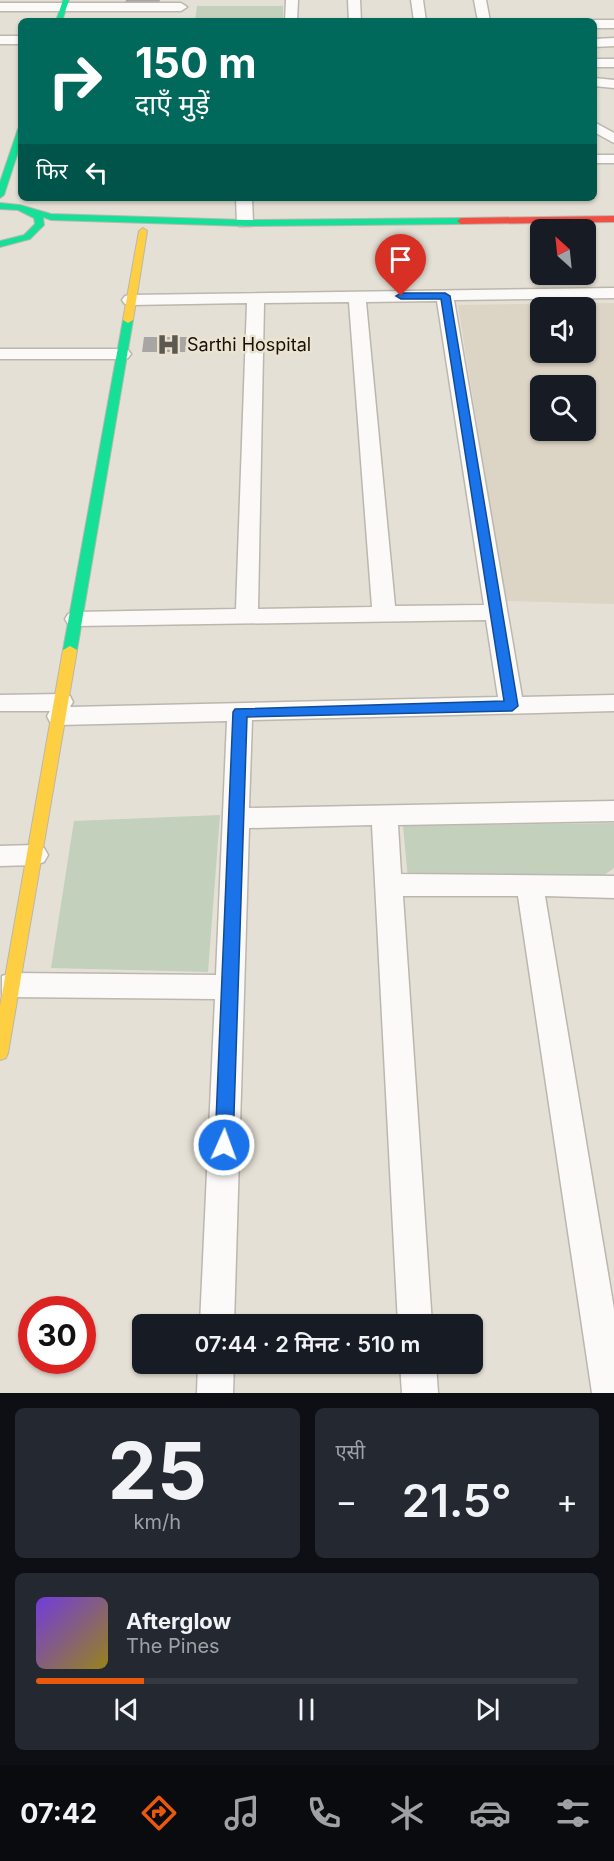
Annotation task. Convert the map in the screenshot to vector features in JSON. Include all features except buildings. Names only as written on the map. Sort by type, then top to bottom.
[{"type":"street","points":[[291,18],[292,0]]},
{"type":"street","points":[[354,0],[355,18]]},
{"type":"street","points":[[417,0],[420,18]]},
{"type":"street","points":[[480,0],[483,18]]},
{"type":"street","points":[[0,7],[72,4],[182,4]]},
{"type":"street","points":[[61,18],[72,4]]},
{"type":"street","points":[[597,24],[614,24]]},
{"type":"street","points":[[0,40],[18,40]]},
{"type":"street","points":[[597,43],[614,42]]},
{"type":"street","points":[[597,63],[614,63]]},
{"type":"street","points":[[597,82],[614,84]]},
{"type":"street","points":[[597,128],[614,139]]},
{"type":"street","points":[[0,195],[18,140]]},
{"type":"street","points":[[597,159],[614,159]]},
{"type":"street","points":[[244,201],[245,223]]},
{"type":"street","points":[[0,206],[17,203],[32,212],[47,232]]},
{"type":"street","points":[[32,212],[51,217],[245,223],[614,219]]},
{"type":"street","points":[[0,255],[6,243],[47,232],[614,226]]},
{"type":"street","points":[[0,1053],[142,231]]},
{"type":"street","points":[[131,300],[614,293]]},
{"type":"street","points":[[445,296],[512,706]]},
{"type":"street","points":[[357,297],[384,614]]},
{"type":"street","points":[[247,616],[256,298]]},
{"type":"street","points":[[0,354],[122,354]]},
{"type":"street","points":[[76,619],[496,612]]},
{"type":"street","points":[[0,703],[60,709],[240,712],[614,704]]},
{"type":"street","points":[[217,1314],[240,712]]},
{"type":"street","points":[[236,818],[614,811]]},
{"type":"street","points":[[384,815],[414,1314]]},
{"type":"street","points":[[0,856],[35,855]]},
{"type":"street","points":[[388,885],[614,887]]},
{"type":"street","points":[[530,885],[610,1393]]},
{"type":"street","points":[[12,985],[230,987]]},
{"type":"street","points":[[214,1393],[215,1374]]},
{"type":"street","points":[[419,1374],[420,1393]]},
{"type":"shaded area","points":[[596,303],[614,303],[614,604],[505,601],[458,305],[530,304],[530,363],[596,363]]},
{"type":"green space","points":[[197,6],[283,6],[283,18],[195,18]]},
{"type":"green space","points":[[220,815],[208,972],[51,968],[74,821]]},
{"type":"green space","points":[[614,823],[614,868],[603,876],[408,879],[403,826]]},
{"type":"traffic: fast","points":[[60,18],[66,0]]},
{"type":"traffic: fast","points":[[0,195],[18,140]]},
{"type":"traffic: fast","points":[[0,206],[20,208],[38,217],[40,225],[27,237],[0,244]]},
{"type":"traffic: fast","points":[[32,212],[51,217],[245,223],[461,221]]},
{"type":"traffic: fast","points":[[70,650],[128,320]]},
{"type":"traffic: slow","points":[[128,320],[143,231]]},
{"type":"traffic: slow","points":[[0,1053],[70,650]]},
{"type":"traffic: jam","points":[[461,221],[614,219]]},
{"type":"place","name":"Sarthi Hospital","points":[[169,344]]},
{"type":"route","points":[[224,1145],[240,712],[512,706],[445,296],[401,296]]}]
